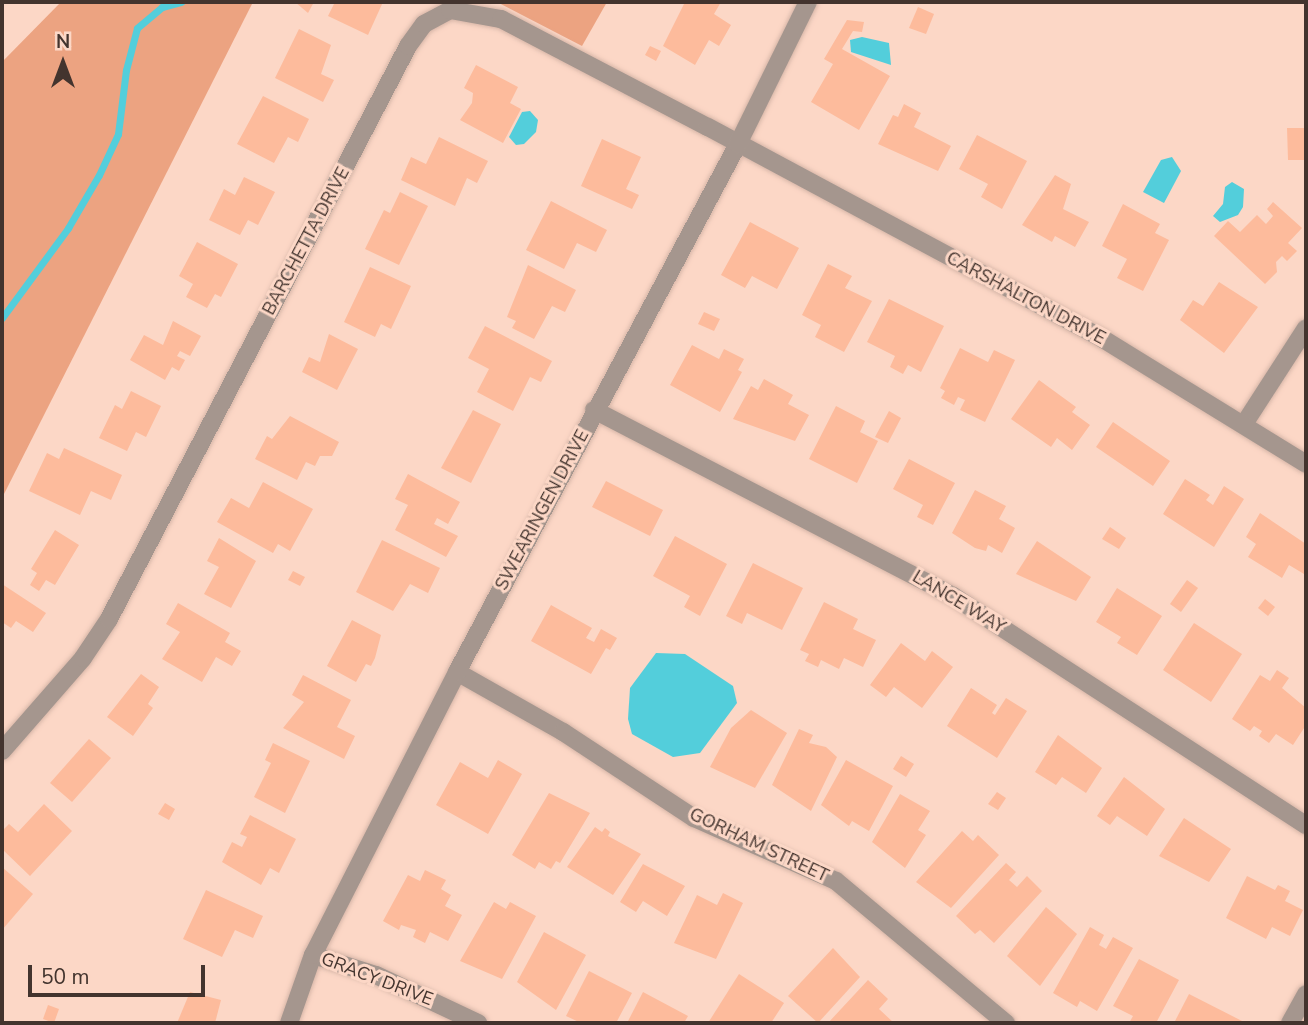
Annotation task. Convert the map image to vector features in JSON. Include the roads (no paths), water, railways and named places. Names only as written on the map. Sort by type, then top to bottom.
[{"type":"street","name":"SWEARINGEN DRIVE","points":[[289,1023],[313,955],[594,410],[738,144],[808,2]]},
{"type":"street","name":"BARCHETTA DRIVE","points":[[2,751],[83,658],[109,619],[408,46],[424,24],[457,9],[501,19],[738,144]]},
{"type":"street","name":"CARSHALTON DRIVE","points":[[738,144],[1103,338],[1306,464]]},
{"type":"street","points":[[1244,424],[1306,328]]},
{"type":"street","name":"LANCE WAY","points":[[594,410],[953,596],[1306,825]]},
{"type":"street","name":"GORHAM STREET","points":[[457,672],[563,732],[694,818],[836,881],[1006,1023]]},
{"type":"street","name":"GRACY DRIVE","points":[[313,955],[402,986],[478,1023]]},
{"type":"street","points":[[1290,1023],[1306,993]]},
{"type":"water","points":[[862,37],[889,43],[891,65],[851,52],[850,40]]},
{"type":"water","points":[[530,111],[538,120],[536,132],[524,144],[516,145],[509,137],[522,112]]},
{"type":"water","points":[[1172,157],[1181,171],[1164,203],[1143,192],[1161,160]]},
{"type":"water","points":[[1232,182],[1244,189],[1243,207],[1238,215],[1220,222],[1213,216],[1223,204],[1225,187]]},
{"type":"water","points":[[656,653],[685,654],[733,686],[737,703],[700,753],[673,757],[632,734],[628,719],[630,688]]},
{"type":"waterway","points":[[2,318],[68,228],[99,175],[118,134],[126,70],[137,28],[162,7],[181,2]]}]
